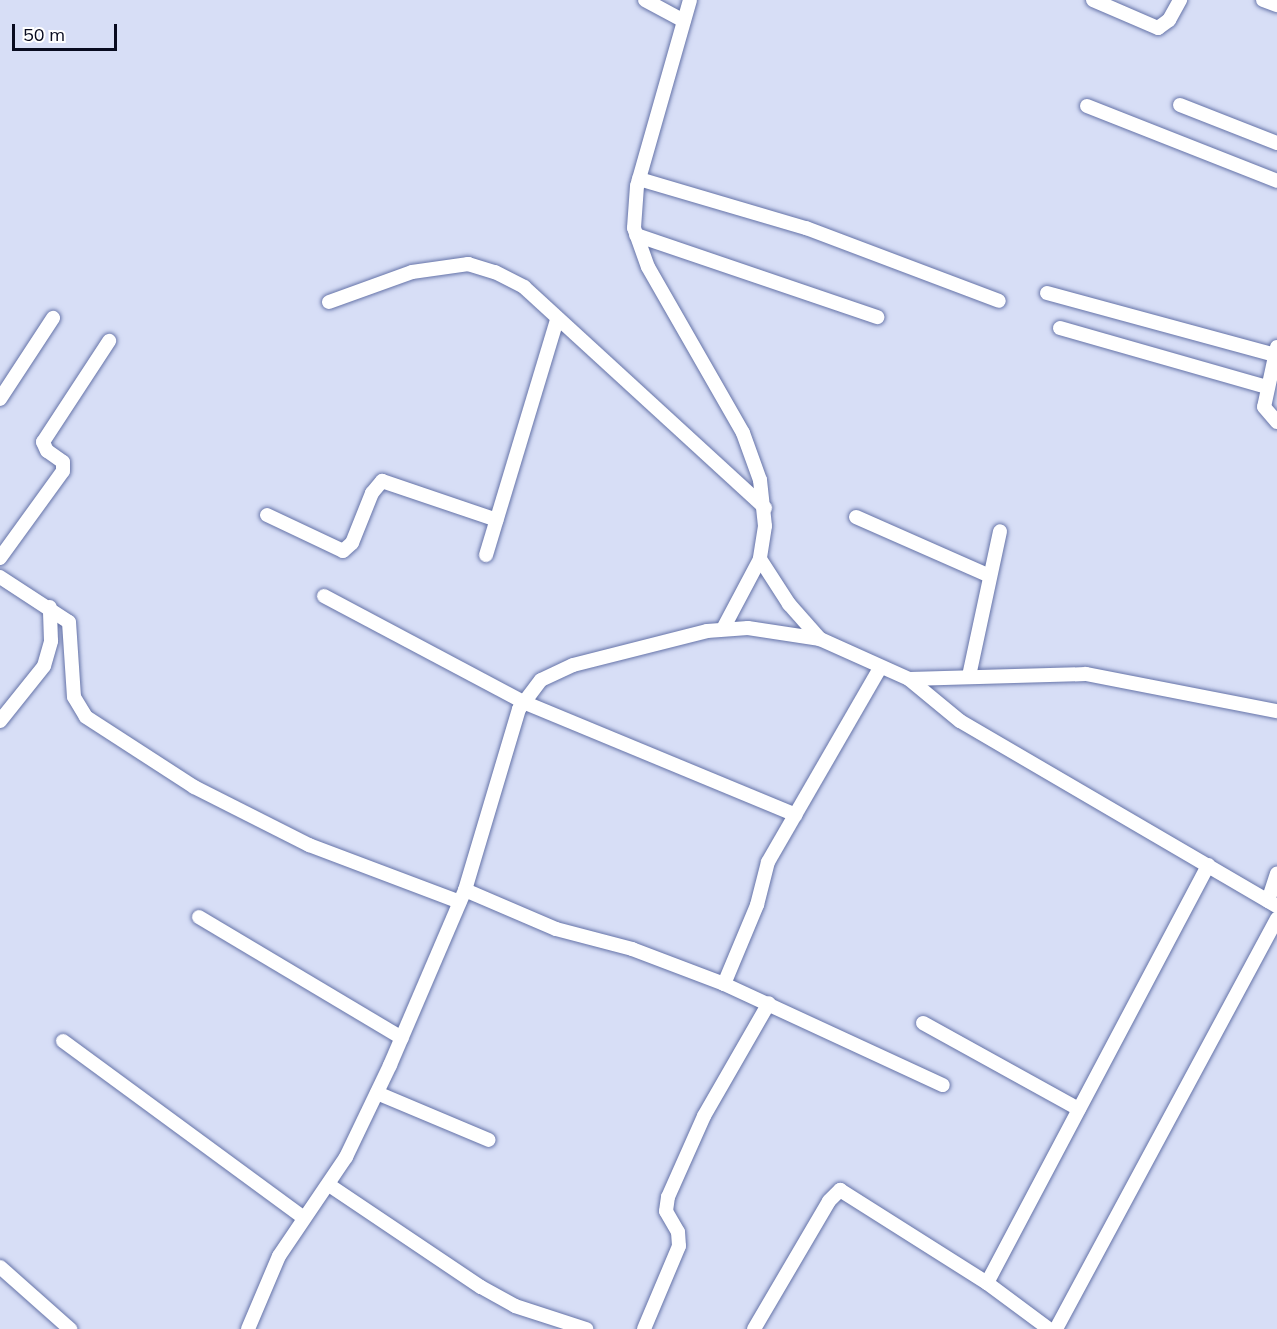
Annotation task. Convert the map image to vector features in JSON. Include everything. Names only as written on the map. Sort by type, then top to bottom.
[{"type":"street","points":[[645,0],[684,21]]},
{"type":"street","points":[[690,0],[639,179],[634,206],[636,235],[648,267],[743,433],[760,480],[765,508],[760,559],[723,629]]},
{"type":"street","points":[[1093,0],[1158,28],[1168,20],[1180,0]]},
{"type":"street","points":[[1263,0],[1277,5]]},
{"type":"street","points":[[1180,105],[1277,143]]},
{"type":"street","points":[[1087,106],[1277,181]]},
{"type":"street","points":[[639,179],[806,228],[999,302]]},
{"type":"street","points":[[636,235],[877,317]]},
{"type":"street","points":[[329,302],[400,275],[468,264],[495,272],[524,287],[557,320],[765,508]]},
{"type":"street","points":[[1047,292],[1276,351],[1266,387],[1264,407],[1277,422]]},
{"type":"street","points":[[0,399],[53,318]]},
{"type":"street","points":[[486,555],[557,320]]},
{"type":"street","points":[[1060,328],[1266,387]]},
{"type":"street","points":[[0,558],[63,471],[63,462],[48,451],[43,442],[109,342]]},
{"type":"street","points":[[267,515],[336,549],[348,549],[372,493],[382,481],[497,520]]},
{"type":"street","points":[[856,517],[990,576]]},
{"type":"street","points":[[969,676],[1000,531]]},
{"type":"street","points":[[760,559],[789,604],[820,639]]},
{"type":"street","points":[[0,577],[50,607],[69,622],[74,697],[86,717],[194,787],[309,845],[556,929],[632,949],[724,984],[943,1085]]},
{"type":"street","points":[[324,596],[523,702],[796,815]]},
{"type":"street","points":[[0,721],[44,666],[51,641],[50,607]]},
{"type":"street","points":[[248,1329],[270,1273],[304,1218],[329,1185],[378,1094],[463,896],[523,702],[541,680],[573,665],[723,629],[769,629],[820,639],[880,668],[909,678],[1044,673],[1107,677],[1277,711]]},
{"type":"street","points":[[724,984],[757,905],[768,862],[880,668]]},
{"type":"street","points":[[909,678],[960,721],[1272,904],[1277,873]]},
{"type":"street","points":[[987,1283],[1208,865]]},
{"type":"street","points":[[199,917],[402,1038]]},
{"type":"street","points":[[1056,1329],[1277,919]]},
{"type":"street","points":[[644,1329],[679,1246],[678,1232],[666,1211],[668,1197],[704,1116],[769,1003]]},
{"type":"street","points":[[923,1023],[1079,1109]]},
{"type":"street","points":[[63,1041],[304,1218]]},
{"type":"street","points":[[378,1094],[489,1140]]},
{"type":"street","points":[[329,1185],[481,1287],[515,1305],[586,1329]]},
{"type":"street","points":[[754,1329],[830,1201],[840,1190],[854,1195],[987,1283],[1048,1329]]},
{"type":"street","points":[[0,1267],[70,1329]]}]
